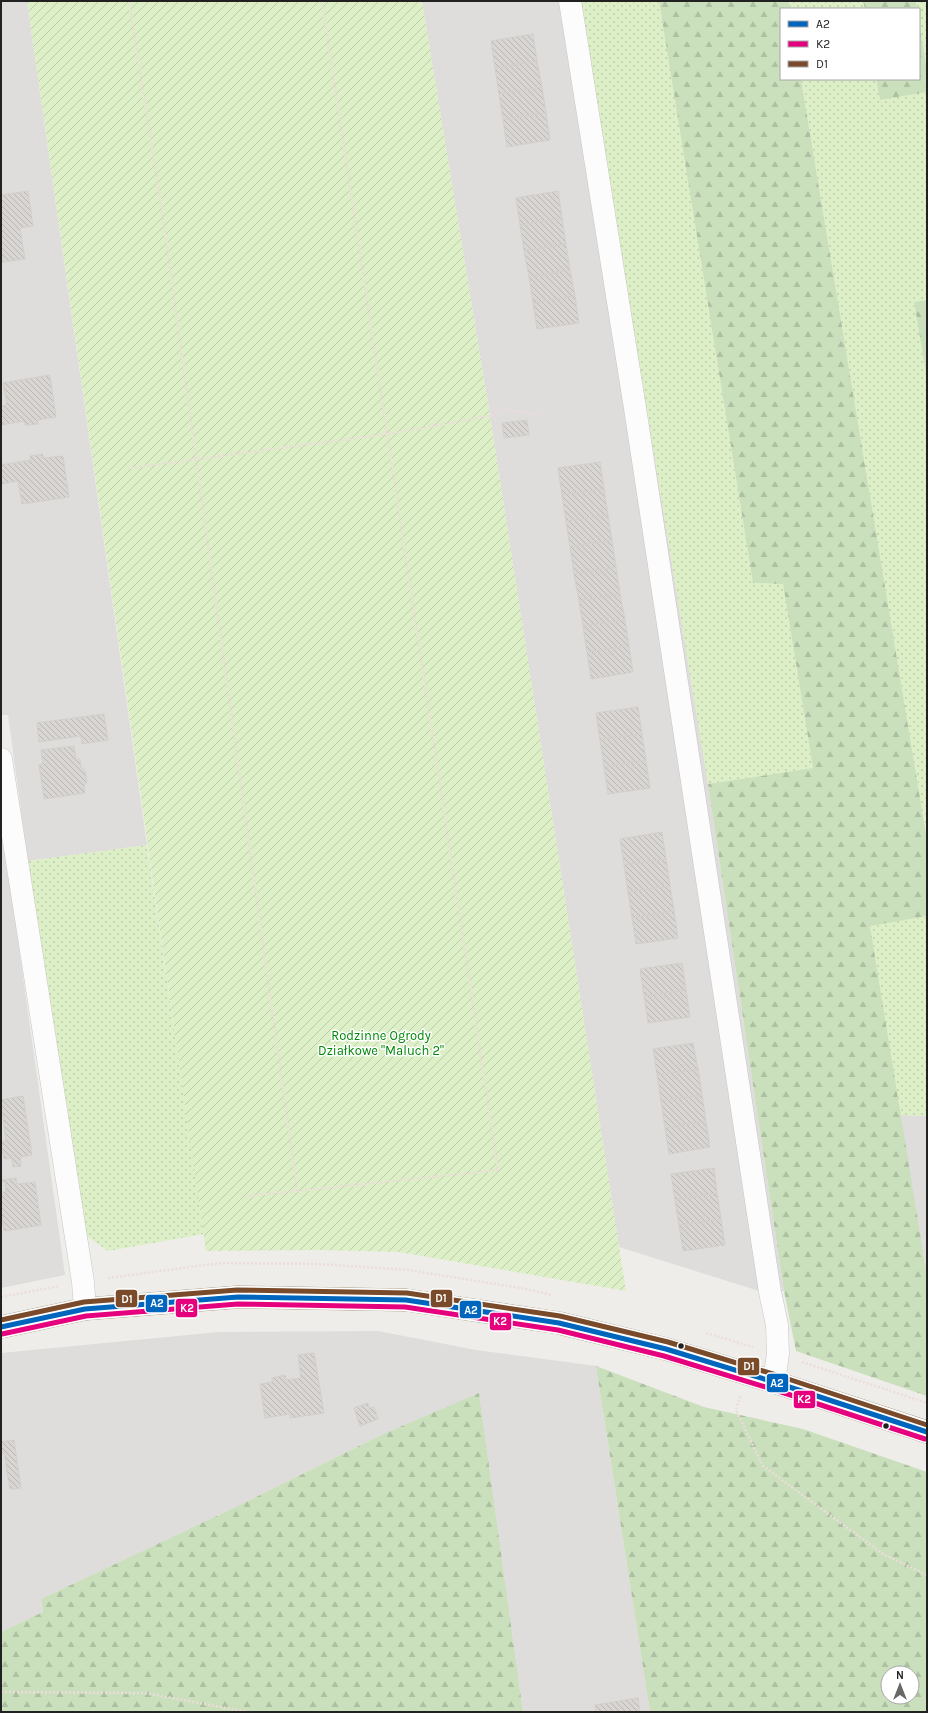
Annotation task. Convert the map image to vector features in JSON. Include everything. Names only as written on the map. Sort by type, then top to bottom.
[{"type":"main road","points":[[1,1327],[85,1309],[238,1297],[406,1300],[559,1323],[666,1349],[774,1382],[927,1432]]},
{"type":"lane","points":[[570,1],[636,408],[770,1292],[777,1325],[778,1354],[774,1382]]},
{"type":"lane","points":[[1,759],[83,1282],[85,1309]]},
{"type":"path","points":[[129,1],[162,211],[297,1191]]},
{"type":"path","points":[[244,1196],[498,1170],[322,1]]},
{"type":"path","points":[[131,468],[387,434],[490,416],[504,409],[539,415]]},
{"type":"path","points":[[746,1374],[736,1410],[763,1466],[883,1554],[927,1575]]},
{"type":"path","points":[[1,1692],[145,1693],[248,1712]]},
{"type":"shaded area","points":[[1,1],[27,1],[147,845],[28,861],[8,715],[1,715]]},
{"type":"shaded area","points":[[422,1],[580,1],[708,784],[784,1291],[759,1291],[619,1247],[490,416]]},
{"type":"shaded area","points":[[1,821],[65,1275],[1,1288]]},
{"type":"shaded area","points":[[900,1115],[927,1116],[927,1276]]},
{"type":"shaded area","points":[[378,1331],[476,1350],[596,1366],[650,1712],[523,1712],[479,1394],[381,1435],[244,1503],[41,1599],[43,1612],[1,1632],[1,1353],[219,1332]]},
{"type":"green space","name":"Rodzinne Ogrody Działkowe \"Maluch 2\"","points":[[27,1],[422,1],[490,416],[626,1291],[399,1252],[320,1250],[206,1251]]},
{"type":"green space","points":[[580,1],[659,1],[753,583],[783,584],[813,768],[708,784]]},
{"type":"green space","points":[[659,1],[789,1],[790,8],[780,8],[780,80],[801,80],[927,840],[927,916],[870,926],[927,1276],[927,1396],[796,1351],[784,1291],[708,784],[813,768],[783,584],[753,583]]},
{"type":"green space","points":[[789,1],[863,1],[865,8],[790,8]]},
{"type":"green space","points":[[863,1],[916,1],[917,8],[865,8]]},
{"type":"green space","points":[[916,1],[927,1],[927,70],[920,28],[920,8],[917,8]]},
{"type":"green space","points":[[920,28],[927,70],[927,92],[880,100],[876,80],[920,80]]},
{"type":"green space","points":[[801,80],[876,80],[880,100],[927,92],[927,300],[914,302],[927,379],[927,840]]},
{"type":"green space","points":[[927,300],[927,379],[914,302]]},
{"type":"green space","points":[[147,845],[204,1234],[108,1251],[84,1234],[28,861]]},
{"type":"green space","points":[[927,916],[927,1116],[900,1115],[870,925]]},
{"type":"green space","points":[[596,1366],[704,1407],[803,1429],[927,1472],[927,1712],[650,1712]]},
{"type":"green space","points":[[479,1393],[523,1712],[1,1712],[1,1632],[43,1612],[41,1599],[244,1503],[381,1435]]},
{"type":"building","points":[[533,34],[537,61],[495,68],[491,41]]},
{"type":"building","points":[[537,61],[542,87],[499,94],[495,68]]},
{"type":"building","points":[[542,87],[546,113],[503,120],[499,94]]},
{"type":"building","points":[[546,113],[550,140],[507,147],[503,120]]},
{"type":"building","points":[[28,191],[33,226],[20,228],[25,259],[2,262],[1,195]]},
{"type":"building","points":[[558,191],[562,218],[520,225],[516,198]]},
{"type":"building","points":[[562,218],[566,244],[524,251],[520,225]]},
{"type":"building","points":[[566,244],[570,270],[529,277],[524,251]]},
{"type":"building","points":[[570,270],[575,296],[533,303],[529,277]]},
{"type":"building","points":[[575,296],[579,323],[537,329],[533,303]]},
{"type":"building","points":[[50,375],[56,417],[37,420],[38,424],[25,425],[24,421],[1,425],[1,406],[7,405],[3,383]]},
{"type":"building","points":[[527,420],[529,435],[504,438],[502,423]]},
{"type":"building","points":[[43,454],[43,458],[63,456],[69,497],[22,504],[18,481],[1,484],[1,465],[31,460],[30,456]]},
{"type":"building","points":[[600,462],[604,489],[562,495],[558,468]]},
{"type":"building","points":[[604,489],[608,515],[566,521],[562,495]]},
{"type":"building","points":[[608,515],[612,540],[570,547],[566,521]]},
{"type":"building","points":[[612,540],[616,567],[574,574],[570,547]]},
{"type":"building","points":[[616,567],[620,594],[579,601],[574,574]]},
{"type":"building","points":[[620,594],[625,620],[583,626],[579,601]]},
{"type":"building","points":[[625,620],[629,646],[587,652],[583,626]]},
{"type":"building","points":[[629,646],[633,672],[591,679],[587,652]]},
{"type":"building","points":[[638,707],[642,734],[600,740],[596,713]]},
{"type":"building","points":[[104,714],[108,740],[82,744],[81,736],[39,742],[37,723]]},
{"type":"building","points":[[642,734],[646,760],[604,767],[600,740]]},
{"type":"building","points":[[74,746],[76,760],[80,759],[81,767],[85,770],[87,782],[84,786],[85,793],[44,799],[39,765],[43,764],[41,750]]},
{"type":"building","points":[[646,760],[650,788],[608,794],[604,767]]},
{"type":"building","points":[[662,832],[666,859],[624,865],[620,839]]},
{"type":"building","points":[[666,859],[670,886],[628,892],[624,865]]},
{"type":"building","points":[[670,886],[674,911],[632,918],[628,892]]},
{"type":"building","points":[[674,911],[678,938],[636,944],[632,918]]},
{"type":"building","points":[[682,963],[686,990],[644,996],[640,969]]},
{"type":"building","points":[[686,990],[690,1017],[648,1023],[644,996]]},
{"type":"building","points":[[693,1043],[698,1069],[657,1075],[653,1049]]},
{"type":"building","points":[[698,1069],[702,1095],[661,1101],[657,1075]]},
{"type":"building","points":[[702,1095],[706,1121],[665,1128],[661,1101]]},
{"type":"building","points":[[23,1096],[32,1155],[20,1157],[21,1166],[13,1167],[12,1158],[4,1159],[1,1141],[6,1141],[1,1100]]},
{"type":"building","points":[[706,1121],[710,1147],[669,1154],[665,1128]]},
{"type":"building","points":[[714,1168],[717,1193],[675,1200],[671,1174]]},
{"type":"building","points":[[16,1178],[17,1184],[35,1182],[41,1225],[4,1231],[1,1210],[1,1192],[6,1192],[5,1181],[1,1182],[1,1180]]},
{"type":"building","points":[[717,1193],[721,1219],[679,1225],[675,1200]]},
{"type":"building","points":[[721,1219],[725,1245],[683,1251],[679,1225]]},
{"type":"building","points":[[314,1353],[324,1413],[290,1418],[290,1414],[265,1418],[260,1384],[272,1382],[272,1378],[285,1375],[286,1380],[301,1378],[298,1355]]},
{"type":"building","points":[[368,1403],[369,1408],[374,1407],[378,1419],[360,1426],[354,1408]]},
{"type":"building","points":[[14,1440],[21,1488],[10,1489],[4,1453],[1,1453],[1,1442]]},
{"type":"building","points":[[638,1698],[640,1712],[596,1712],[595,1705]]},
{"type":"transit line","name":"D1","points":[[1,1320],[84,1302],[237,1290],[407,1293],[560,1316],[668,1342],[776,1375],[927,1425]]},
{"type":"transit line","name":"A2","points":[[1,1327],[85,1309],[238,1297],[406,1300],[559,1323],[666,1349],[774,1382],[927,1432]]},
{"type":"transit line","name":"K2","points":[[2,1334],[86,1316],[238,1304],[405,1307],[558,1330],[664,1356],[772,1389],[925,1439]]}]
